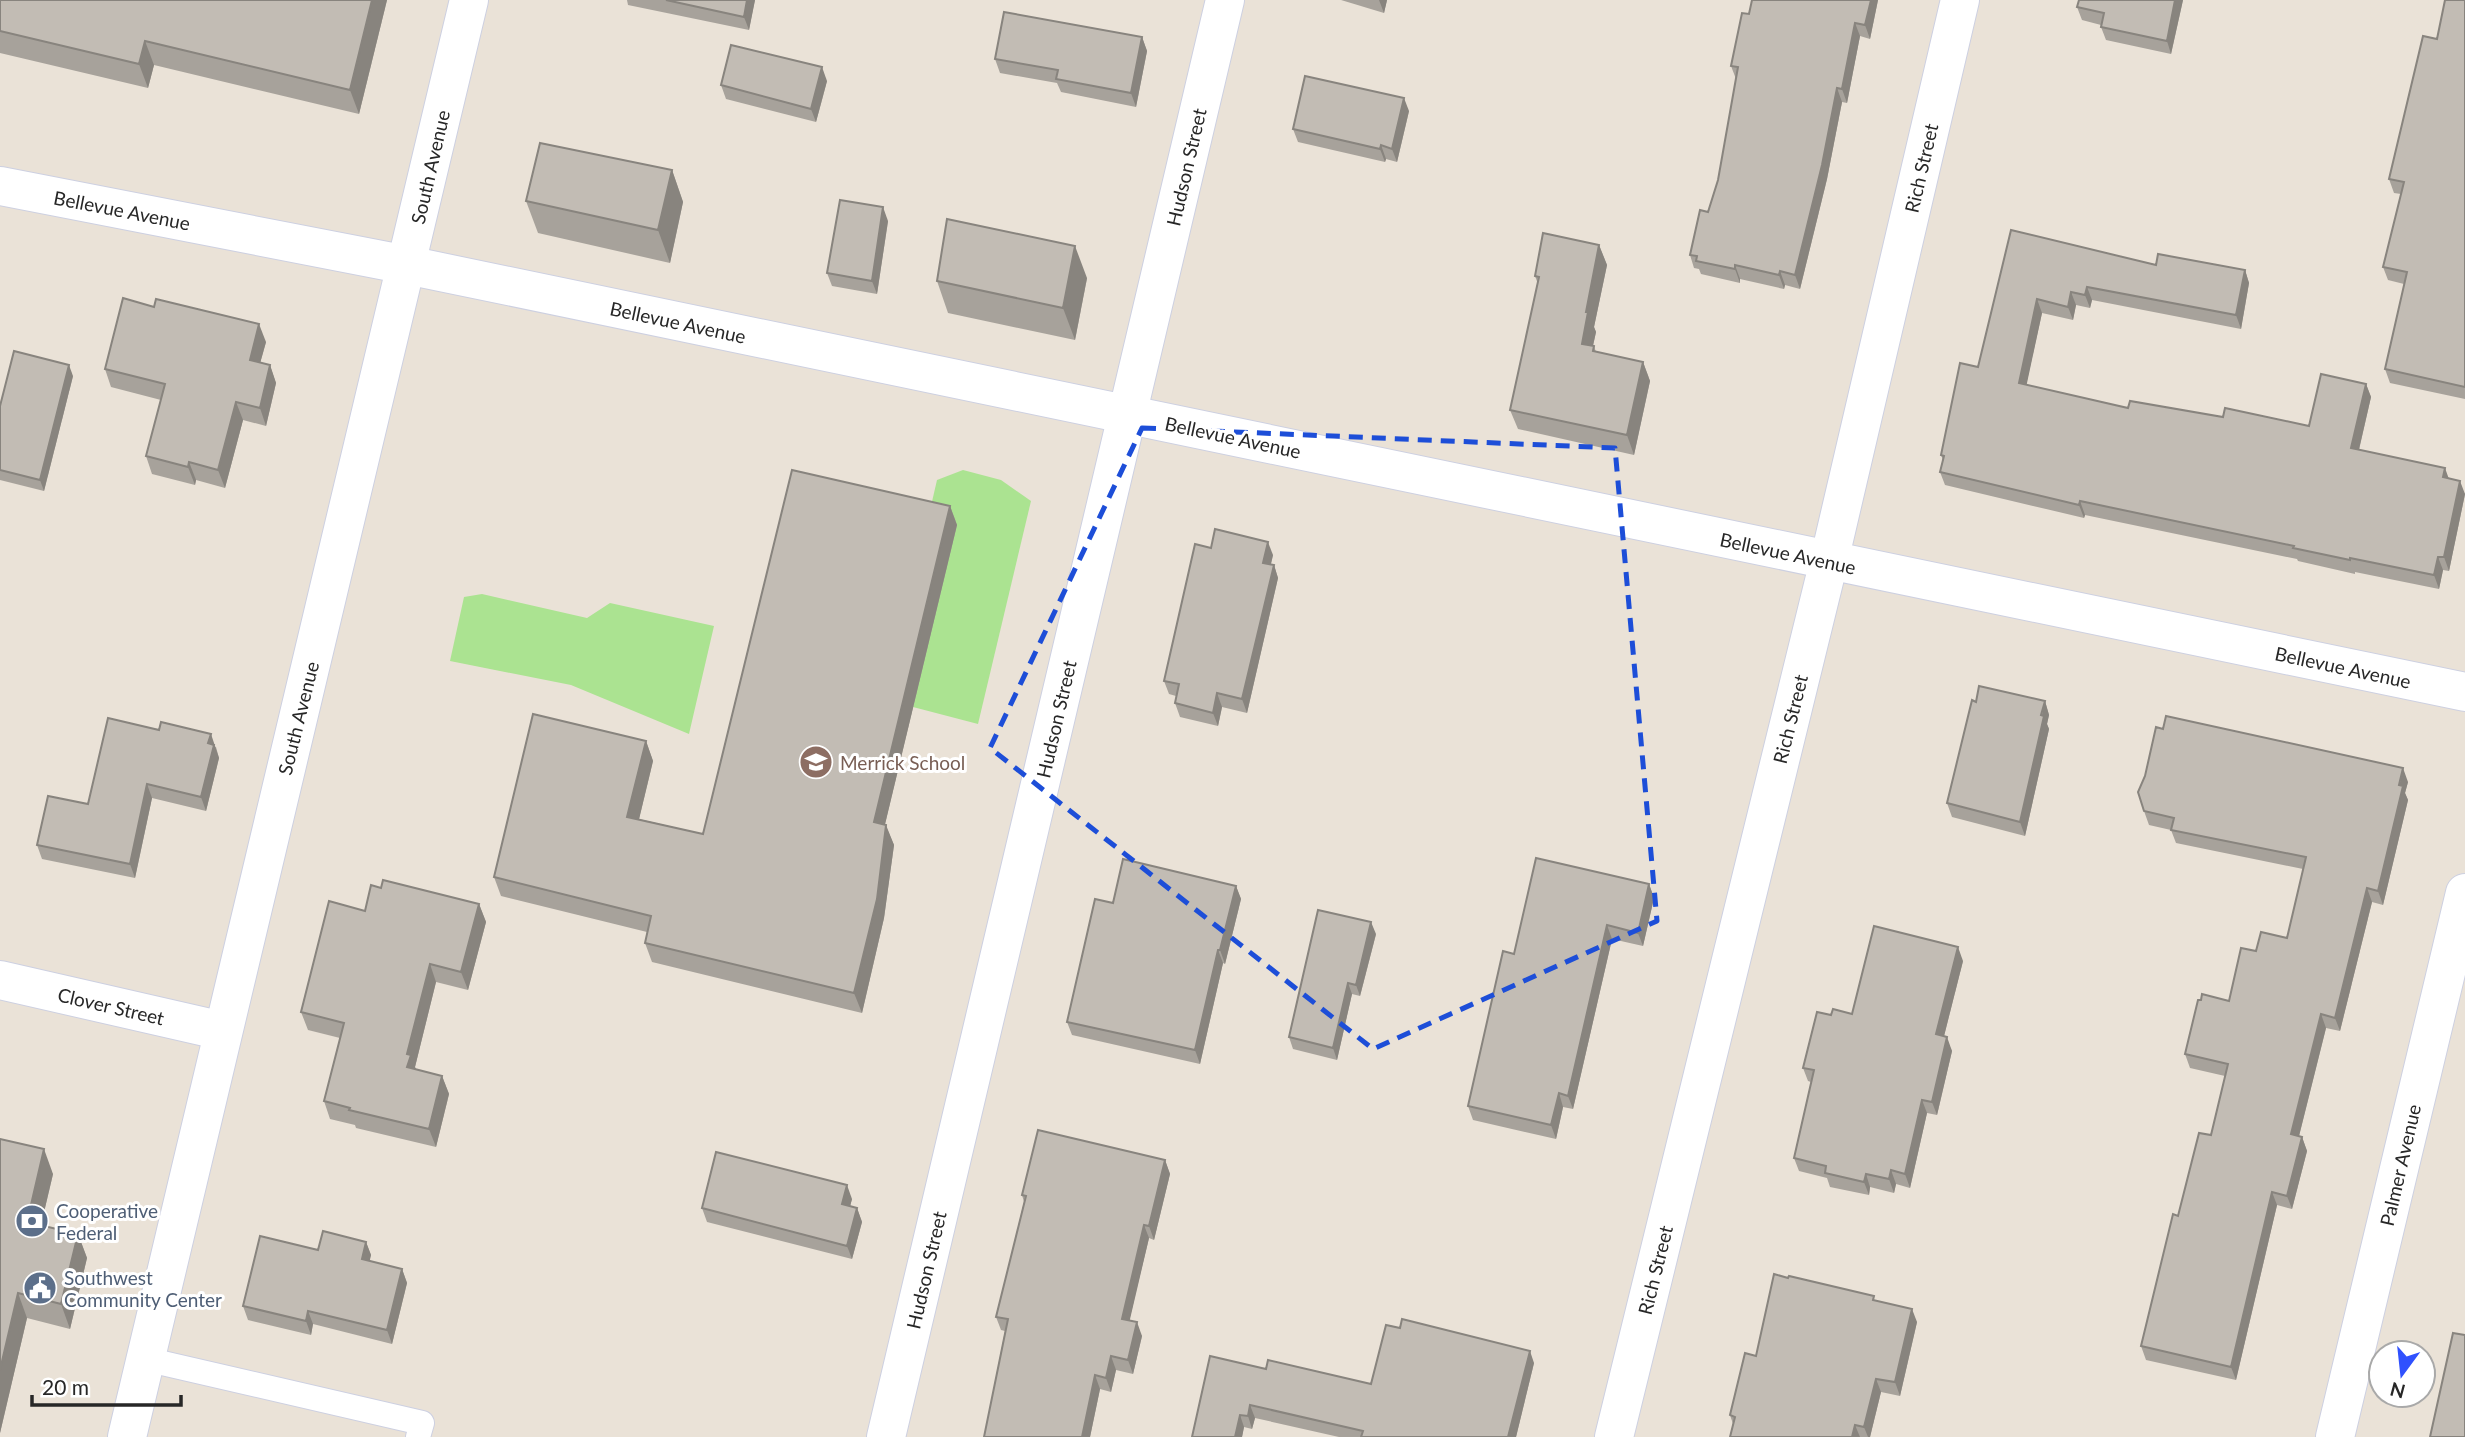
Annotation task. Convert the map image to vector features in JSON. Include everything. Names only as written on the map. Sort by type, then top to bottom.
[{"type":"street","name":"South Avenue","points":[[127,1437],[469,0]]},
{"type":"street","name":"Hudson Street","points":[[886,1437],[1225,0]]},
{"type":"street","name":"Rich Street","points":[[1614,1437],[1829,561],[1960,0]]},
{"type":"street","name":"Bellevue Avenue","points":[[0,186],[407,265],[2465,692]]},
{"type":"street","name":"Palmer Avenue","points":[[2335,1437],[2465,893]]},
{"type":"street","name":"Clover Street","points":[[0,980],[223,1031]]},
{"type":"lane","points":[[145,1359],[422,1423],[418,1437]]},
{"type":"highlighted area","points":[[1142,428],[1615,448],[1657,921],[1373,1049],[990,748]]},
{"type":"green space","points":[[963,470],[1001,480],[1031,501],[978,724],[913,707],[928,519],[937,480]]},
{"type":"green space","points":[[482,594],[587,618],[610,603],[714,626],[689,734],[571,685],[450,661],[464,597]]},
{"type":"building","points":[[0,0],[372,0],[350,90],[145,41],[139,64],[0,31]]},
{"type":"building","points":[[666,0],[747,0],[744,17]]},
{"type":"building","points":[[1752,0],[1871,0],[1865,25],[1855,23],[1842,89],[1837,88],[1822,165],[1795,275],[1780,271],[1779,275],[1735,265],[1735,269],[1696,261],[1697,256],[1690,255],[1700,210],[1708,212],[1718,180],[1738,67],[1731,66],[1742,13],[1749,14]]},
{"type":"building","points":[[2079,0],[2175,0],[2167,41],[2101,27],[2104,13],[2077,7]]},
{"type":"building","points":[[2445,0],[2465,0],[2465,387],[2385,369],[2407,272],[2383,267],[2404,182],[2389,179],[2423,36],[2437,39]]},
{"type":"building","points":[[1004,12],[1142,37],[1131,93],[1056,79],[1058,70],[995,59]]},
{"type":"building","points":[[731,45],[822,67],[811,109],[721,85]]},
{"type":"building","points":[[1305,76],[1404,98],[1392,149],[1381,145],[1380,149],[1293,129]]},
{"type":"building","points":[[540,143],[672,170],[658,230],[526,201]]},
{"type":"building","points":[[840,200],[883,207],[872,281],[827,273]]},
{"type":"building","points":[[947,219],[1075,246],[1063,308],[937,281]]},
{"type":"building","points":[[2011,230],[2156,265],[2158,254],[2245,270],[2236,315],[2087,287],[2085,295],[2071,292],[2068,307],[2037,299],[2019,383],[2128,408],[2130,401],[2223,417],[2225,408],[2309,426],[2321,374],[2366,384],[2351,448],[2445,468],[2443,477],[2460,481],[2444,557],[2438,557],[2434,575],[2350,560],[2080,501],[2079,505],[1940,472],[1960,363],[1978,367]]},
{"type":"building","points":[[1543,233],[1599,245],[1582,344],[1594,346],[1593,351],[1643,362],[1627,435],[1510,410],[1539,277],[1535,276]]},
{"type":"building","points":[[123,298],[154,307],[156,299],[259,324],[250,360],[270,365],[260,408],[236,402],[218,470],[189,462],[188,467],[146,456],[165,384],[105,369]]},
{"type":"building","points":[[14,351],[69,365],[40,480],[0,470],[0,406]]},
{"type":"building","points":[[792,470],[950,506],[874,822],[886,825],[877,899],[854,993],[645,943],[651,916],[494,877],[533,714],[646,741],[627,817],[703,834]]},
{"type":"building","points":[[1215,529],[1268,542],[1263,563],[1274,565],[1242,699],[1217,693],[1213,713],[1175,703],[1179,684],[1164,681],[1195,544],[1211,548]]},
{"type":"building","points":[[1979,686],[2045,701],[2020,822],[1947,803],[1972,700],[1976,702]]},
{"type":"building","points":[[2166,716],[2403,768],[2399,785],[2403,786],[2378,891],[2367,888],[2335,1018],[2321,1014],[2291,1134],[2302,1137],[2287,1196],[2272,1192],[2231,1367],[2141,1346],[2173,1214],[2178,1216],[2199,1133],[2211,1135],[2228,1064],[2185,1054],[2198,1000],[2201,1000],[2202,994],[2229,1001],[2241,948],[2256,951],[2261,932],[2287,938],[2306,857],[2171,830],[2174,818],[2144,811],[2138,792],[2145,776],[2156,727],[2163,729]]},
{"type":"building","points":[[108,718],[159,730],[161,722],[211,734],[208,743],[214,745],[201,797],[147,784],[130,864],[37,845],[48,796],[88,804]]},
{"type":"building","points":[[1536,858],[1649,884],[1638,933],[1607,925],[1568,1096],[1559,1093],[1551,1125],[1468,1106],[1503,951],[1514,954]]},
{"type":"building","points":[[1123,859],[1236,886],[1195,1050],[1067,1022],[1095,899],[1113,903]]},
{"type":"building","points":[[383,880],[479,904],[461,972],[430,964],[407,1054],[411,1055],[407,1067],[442,1076],[429,1129],[349,1110],[350,1108],[324,1101],[344,1023],[301,1012],[329,901],[365,911],[371,885],[381,888]]},
{"type":"building","points":[[1318,910],[1371,922],[1356,985],[1348,983],[1333,1048],[1289,1037]]},
{"type":"building","points":[[1874,926],[1958,947],[1936,1034],[1947,1037],[1932,1102],[1922,1100],[1905,1174],[1891,1170],[1889,1179],[1866,1174],[1864,1182],[1825,1173],[1826,1166],[1794,1158],[1814,1070],[1803,1068],[1817,1012],[1831,1015],[1833,1009],[1852,1014]]},
{"type":"building","points":[[1038,1130],[1165,1160],[1149,1226],[1144,1225],[1122,1319],[1137,1322],[1128,1360],[1111,1356],[1106,1378],[1095,1375],[1082,1437],[984,1437],[1008,1319],[996,1317],[1026,1196],[1022,1195]]},
{"type":"building","name":"Southwest Community Center","points":[[0,1139],[44,1149],[27,1222],[78,1234],[61,1304],[18,1293],[0,1370]]},
{"type":"building","points":[[716,1152],[847,1185],[842,1204],[857,1208],[847,1246],[702,1208]]},
{"type":"building","points":[[323,1231],[366,1242],[362,1259],[402,1269],[387,1330],[308,1311],[306,1321],[243,1306],[260,1236],[318,1250]]},
{"type":"building","points":[[1774,1274],[1874,1296],[1873,1300],[1912,1309],[1895,1382],[1876,1379],[1864,1427],[1855,1425],[1852,1437],[1730,1437],[1735,1417],[1730,1415],[1745,1353],[1756,1356]]},
{"type":"building","points":[[1402,1319],[1530,1351],[1508,1437],[1361,1437],[1363,1431],[1250,1405],[1248,1416],[1240,1415],[1235,1437],[1192,1437],[1210,1356],[1266,1369],[1268,1360],[1371,1384],[1386,1325],[1400,1328]]},
{"type":"building","points":[[2453,1333],[2465,1335],[2465,1437],[2430,1437]]},
{"type":"place","name":"Merrick School","points":[[816,762]]},
{"type":"place","name":"Cooperative Federal","points":[[32,1221]]},
{"type":"place","name":"Southwest Community Center","points":[[40,1288]]}]
